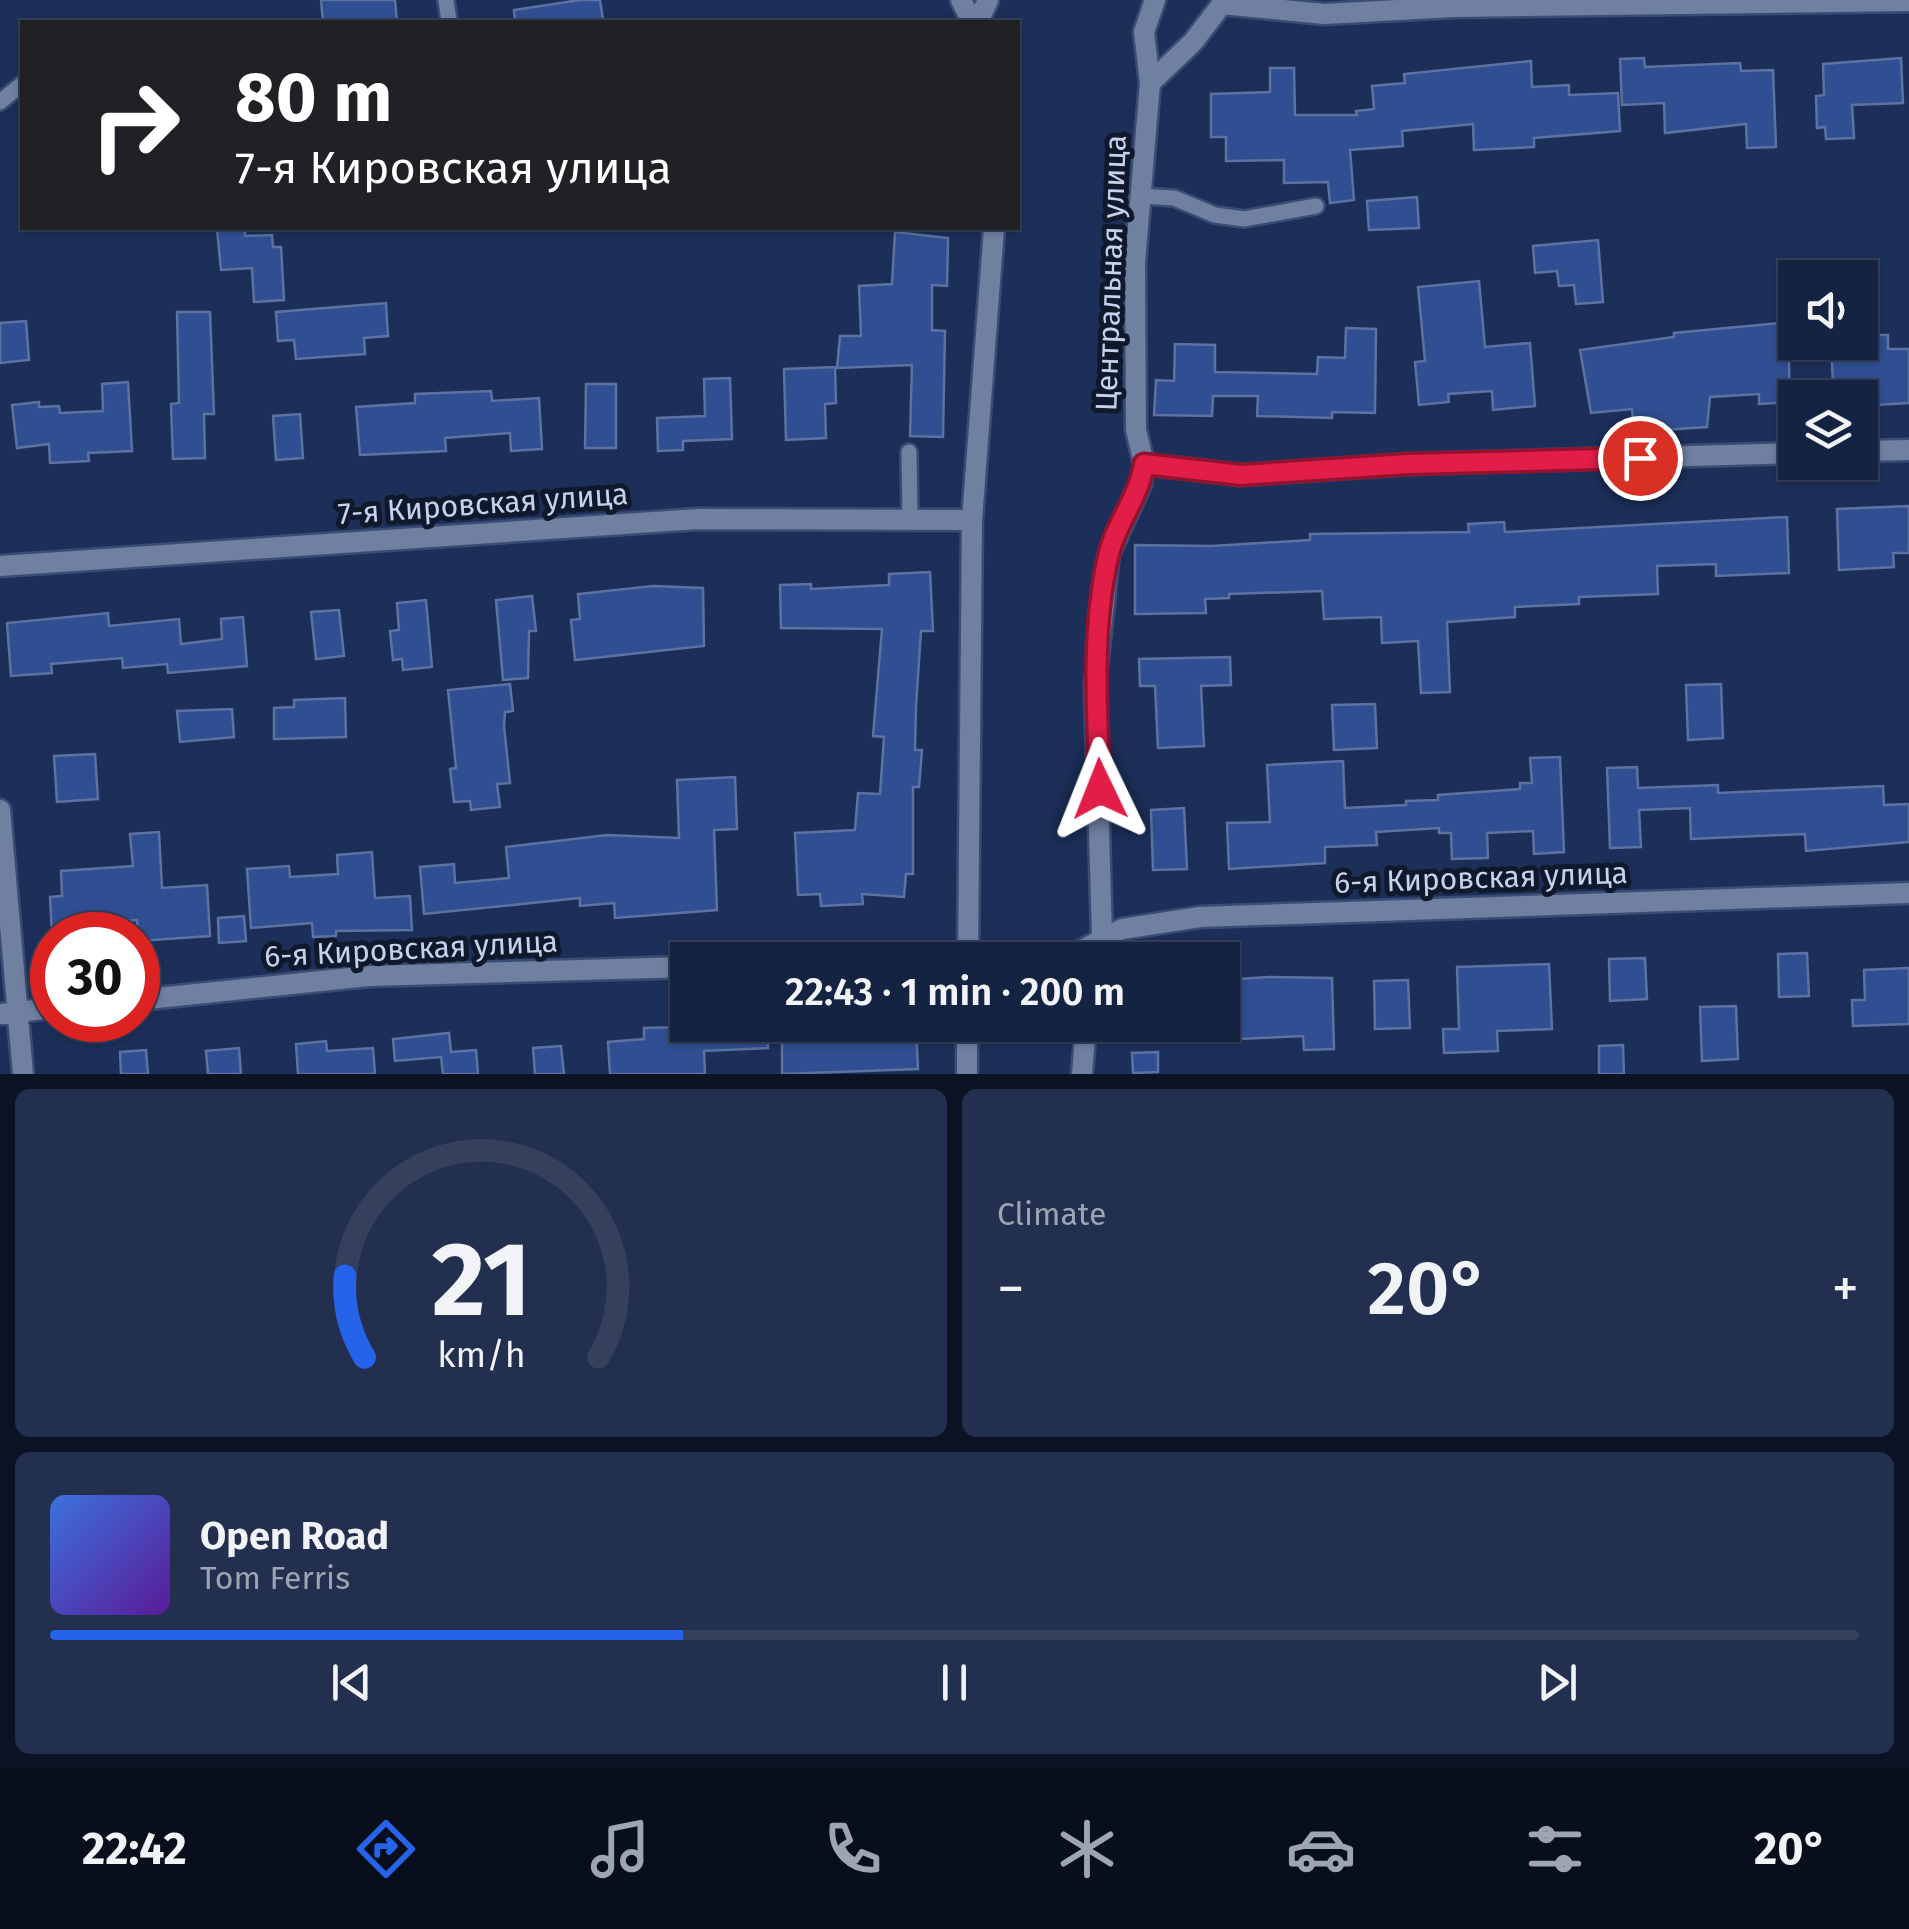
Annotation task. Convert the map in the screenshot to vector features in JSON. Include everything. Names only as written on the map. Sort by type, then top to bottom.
[{"type":"street","name":"Центральная улица","points":[[1101,942],[1095,686],[1108,554],[1141,484],[1144,464],[1136,430],[1140,196],[1150,82],[1144,32],[1156,0]]},
{"type":"street","points":[[1150,82],[1192,42],[1214,2],[1324,14],[1452,7],[1909,0]]},
{"type":"street","points":[[968,942],[972,520],[994,230]]},
{"type":"street","points":[[1878,451],[1909,450]]},
{"type":"street","points":[[1144,464],[1241,475],[1408,464],[1778,453]]},
{"type":"street","name":"7-я Кировская улица","points":[[0,566],[698,519],[972,520]]},
{"type":"street","points":[[0,810],[10,1013],[23,1074]]},
{"type":"street","name":"6-я Кировская улица","points":[[1094,942],[1155,922],[1200,917],[1909,893]]},
{"type":"street","name":"6-я Кировская улица","points":[[160,998],[369,976],[670,968]]},
{"type":"street","points":[[967,1074],[968,1042]]},
{"type":"street","points":[[1082,1074],[1085,1042]]},
{"type":"lane","points":[[0,102],[20,86]]},
{"type":"lane","points":[[1140,196],[1174,198],[1215,215],[1244,218],[1316,206]]},
{"type":"lane","points":[[909,452],[910,520]]},
{"type":"building","points":[[321,0],[395,0],[397,20],[323,20]]},
{"type":"building","points":[[600,0],[603,20],[515,20],[514,10]]},
{"type":"building","points":[[1644,58],[1645,67],[1740,63],[1741,71],[1773,70],[1776,147],[1747,148],[1746,124],[1665,133],[1664,103],[1622,105],[1620,59]]},
{"type":"building","points":[[1901,58],[1903,103],[1852,105],[1854,138],[1826,139],[1825,127],[1817,128],[1816,96],[1824,95],[1823,64]]},
{"type":"building","points":[[1531,61],[1532,87],[1569,85],[1569,95],[1618,93],[1620,131],[1534,138],[1534,147],[1474,150],[1473,124],[1402,131],[1403,146],[1350,150],[1354,200],[1330,203],[1328,182],[1284,183],[1284,160],[1226,161],[1226,137],[1211,137],[1211,94],[1270,92],[1270,68],[1294,68],[1295,115],[1357,115],[1356,111],[1374,109],[1372,86],[1405,83],[1404,74]]},
{"type":"building","points":[[1417,197],[1419,228],[1369,230],[1367,201]]},
{"type":"building","points":[[217,230],[245,230],[245,236],[272,235],[273,247],[281,247],[284,300],[254,302],[252,268],[221,270]]},
{"type":"building","points":[[895,232],[948,238],[947,286],[932,285],[932,330],[945,331],[943,437],[910,436],[912,365],[837,368],[840,336],[861,336],[859,286],[892,284]]},
{"type":"building","points":[[1598,240],[1603,302],[1576,304],[1574,285],[1559,286],[1557,271],[1535,273],[1533,246]]},
{"type":"building","points":[[1479,281],[1485,347],[1530,343],[1535,406],[1493,410],[1492,391],[1448,394],[1449,402],[1419,405],[1415,362],[1425,361],[1418,287]]},
{"type":"building","points":[[386,303],[388,336],[364,338],[365,354],[296,359],[294,340],[278,341],[276,312]]},
{"type":"building","points":[[177,312],[210,312],[214,414],[204,414],[205,458],[173,459],[171,404],[179,403]]},
{"type":"building","points":[[26,321],[29,360],[0,363],[0,323]]},
{"type":"building","points":[[1778,323],[1778,360],[1789,360],[1789,380],[1778,380],[1778,403],[1759,404],[1759,394],[1710,397],[1707,427],[1634,432],[1632,409],[1591,413],[1580,350],[1674,337],[1674,333]]},
{"type":"building","points":[[1346,328],[1376,329],[1375,413],[1332,412],[1332,418],[1257,416],[1258,396],[1213,396],[1212,416],[1154,415],[1156,380],[1174,381],[1175,344],[1215,345],[1215,372],[1317,374],[1318,357],[1345,358]]},
{"type":"building","points":[[1878,335],[1888,335],[1888,349],[1909,349],[1909,403],[1878,405],[1878,380],[1833,380],[1832,360],[1878,360]]},
{"type":"building","points":[[835,367],[836,403],[825,404],[826,438],[786,440],[784,369]]},
{"type":"building","points":[[730,378],[732,439],[683,441],[683,450],[658,451],[657,418],[705,416],[704,379]]},
{"type":"building","points":[[128,382],[132,451],[88,453],[89,461],[50,463],[49,444],[17,448],[12,405],[39,402],[39,407],[59,406],[60,413],[103,411],[102,384]]},
{"type":"building","points":[[586,384],[616,384],[616,448],[585,448]]},
{"type":"building","points":[[491,391],[492,401],[539,398],[542,449],[511,451],[510,433],[445,438],[446,451],[360,455],[356,407],[415,403],[415,394]]},
{"type":"building","points":[[300,414],[303,458],[276,460],[273,416]]},
{"type":"building","points":[[1909,506],[1909,553],[1893,553],[1894,567],[1839,570],[1837,509]]},
{"type":"building","points":[[1787,517],[1789,573],[1716,576],[1716,564],[1657,566],[1658,594],[1579,597],[1579,604],[1515,607],[1515,617],[1447,622],[1450,692],[1421,693],[1418,641],[1382,643],[1381,617],[1324,619],[1322,591],[1229,594],[1229,598],[1205,599],[1206,613],[1135,614],[1135,545],[1212,546],[1310,540],[1310,534],[1469,532],[1468,524],[1504,522],[1505,532]]},
{"type":"building","points":[[930,572],[933,631],[921,631],[916,706],[915,750],[922,750],[919,787],[913,787],[913,874],[906,874],[904,897],[862,894],[863,904],[821,906],[820,894],[798,895],[795,833],[855,830],[858,793],[880,794],[884,737],[873,736],[882,629],[781,628],[780,585],[811,584],[811,589],[889,585],[889,574]]},
{"type":"building","points":[[653,586],[703,588],[704,646],[575,660],[571,620],[580,619],[578,594]]},
{"type":"building","points":[[532,596],[536,631],[529,631],[528,678],[503,680],[496,600]]},
{"type":"building","points":[[426,600],[432,667],[403,670],[402,659],[393,660],[390,631],[399,630],[397,603]]},
{"type":"building","points":[[339,610],[344,656],[316,659],[311,612]]},
{"type":"building","points":[[108,613],[109,626],[179,619],[181,644],[222,639],[221,619],[243,617],[247,666],[168,673],[167,664],[123,668],[122,658],[51,664],[52,673],[11,676],[7,623]]},
{"type":"building","points":[[1230,657],[1231,685],[1201,686],[1204,746],[1158,748],[1155,686],[1140,686],[1139,659]]},
{"type":"building","points":[[510,684],[513,711],[505,712],[504,726],[510,783],[497,784],[500,807],[471,810],[470,801],[454,802],[450,769],[456,768],[448,690]]},
{"type":"building","points":[[1721,684],[1723,738],[1688,740],[1686,685]]},
{"type":"building","points":[[345,698],[346,737],[274,739],[274,708],[294,707],[294,700]]},
{"type":"building","points":[[1375,704],[1377,748],[1334,750],[1332,705]]},
{"type":"building","points":[[232,709],[234,737],[180,742],[177,711]]},
{"type":"building","points":[[95,754],[98,799],[57,802],[54,756]]},
{"type":"building","points":[[1560,757],[1564,852],[1534,854],[1533,831],[1487,833],[1488,858],[1452,859],[1451,833],[1439,833],[1439,828],[1376,832],[1377,845],[1325,847],[1325,863],[1229,869],[1227,823],[1270,822],[1267,765],[1343,761],[1345,808],[1406,805],[1406,801],[1438,800],[1438,795],[1520,789],[1520,783],[1532,783],[1530,758]]},
{"type":"building","points":[[1637,767],[1638,788],[1718,785],[1718,793],[1883,786],[1884,805],[1909,804],[1909,842],[1806,851],[1805,834],[1691,839],[1690,808],[1639,810],[1641,847],[1610,848],[1607,768]]},
{"type":"building","points":[[735,777],[737,829],[714,830],[717,910],[615,918],[614,903],[580,906],[580,898],[424,914],[420,867],[454,864],[455,883],[509,878],[506,847],[607,835],[679,838],[677,780]]},
{"type":"building","points":[[1184,808],[1187,869],[1153,870],[1151,810]]},
{"type":"building","points":[[159,832],[162,888],[207,885],[210,936],[160,939],[160,912],[51,912],[50,897],[62,896],[61,871],[133,866],[130,834]]},
{"type":"building","points":[[372,852],[375,898],[410,896],[412,930],[336,931],[336,936],[313,937],[312,923],[251,928],[247,869],[289,866],[290,877],[338,874],[337,855]]},
{"type":"building","points":[[244,916],[246,941],[219,943],[218,918]]},
{"type":"building","points":[[1807,953],[1809,996],[1779,997],[1778,954]]},
{"type":"building","points":[[1645,958],[1647,999],[1610,1001],[1609,959]]},
{"type":"building","points":[[1549,964],[1552,1029],[1497,1031],[1498,1051],[1444,1053],[1443,1029],[1459,1029],[1457,967]]},
{"type":"building","points":[[1909,968],[1909,1024],[1853,1026],[1852,1000],[1865,1000],[1864,970]]},
{"type":"building","points":[[1332,978],[1334,1049],[1304,1050],[1303,1036],[1240,1039],[1240,979]]},
{"type":"building","points":[[1408,980],[1410,1028],[1375,1029],[1374,981]]},
{"type":"building","points":[[1736,1006],[1738,1059],[1702,1061],[1700,1007]]},
{"type":"building","points":[[670,1027],[670,1042],[768,1042],[768,1048],[704,1051],[705,1074],[610,1074],[608,1042],[644,1039],[644,1028]]},
{"type":"building","points":[[449,1033],[451,1052],[476,1050],[478,1074],[443,1074],[441,1057],[395,1061],[393,1039]]},
{"type":"building","points":[[326,1041],[327,1051],[373,1048],[375,1074],[298,1074],[296,1044]]},
{"type":"building","points":[[782,1042],[917,1042],[918,1069],[782,1074]]},
{"type":"building","points":[[1623,1045],[1624,1074],[1599,1074],[1599,1046]]},
{"type":"building","points":[[561,1046],[564,1074],[535,1074],[533,1048]]},
{"type":"building","points":[[239,1048],[241,1074],[208,1074],[206,1051]]},
{"type":"building","points":[[146,1050],[148,1074],[121,1074],[120,1052]]},
{"type":"building","points":[[1158,1052],[1158,1072],[1133,1073],[1132,1053]]},
{"type":"route","points":[[1100,789],[1095,686],[1102,592],[1108,554],[1141,484],[1144,464],[1195,473],[1241,475],[1408,464],[1640,458]]}]
